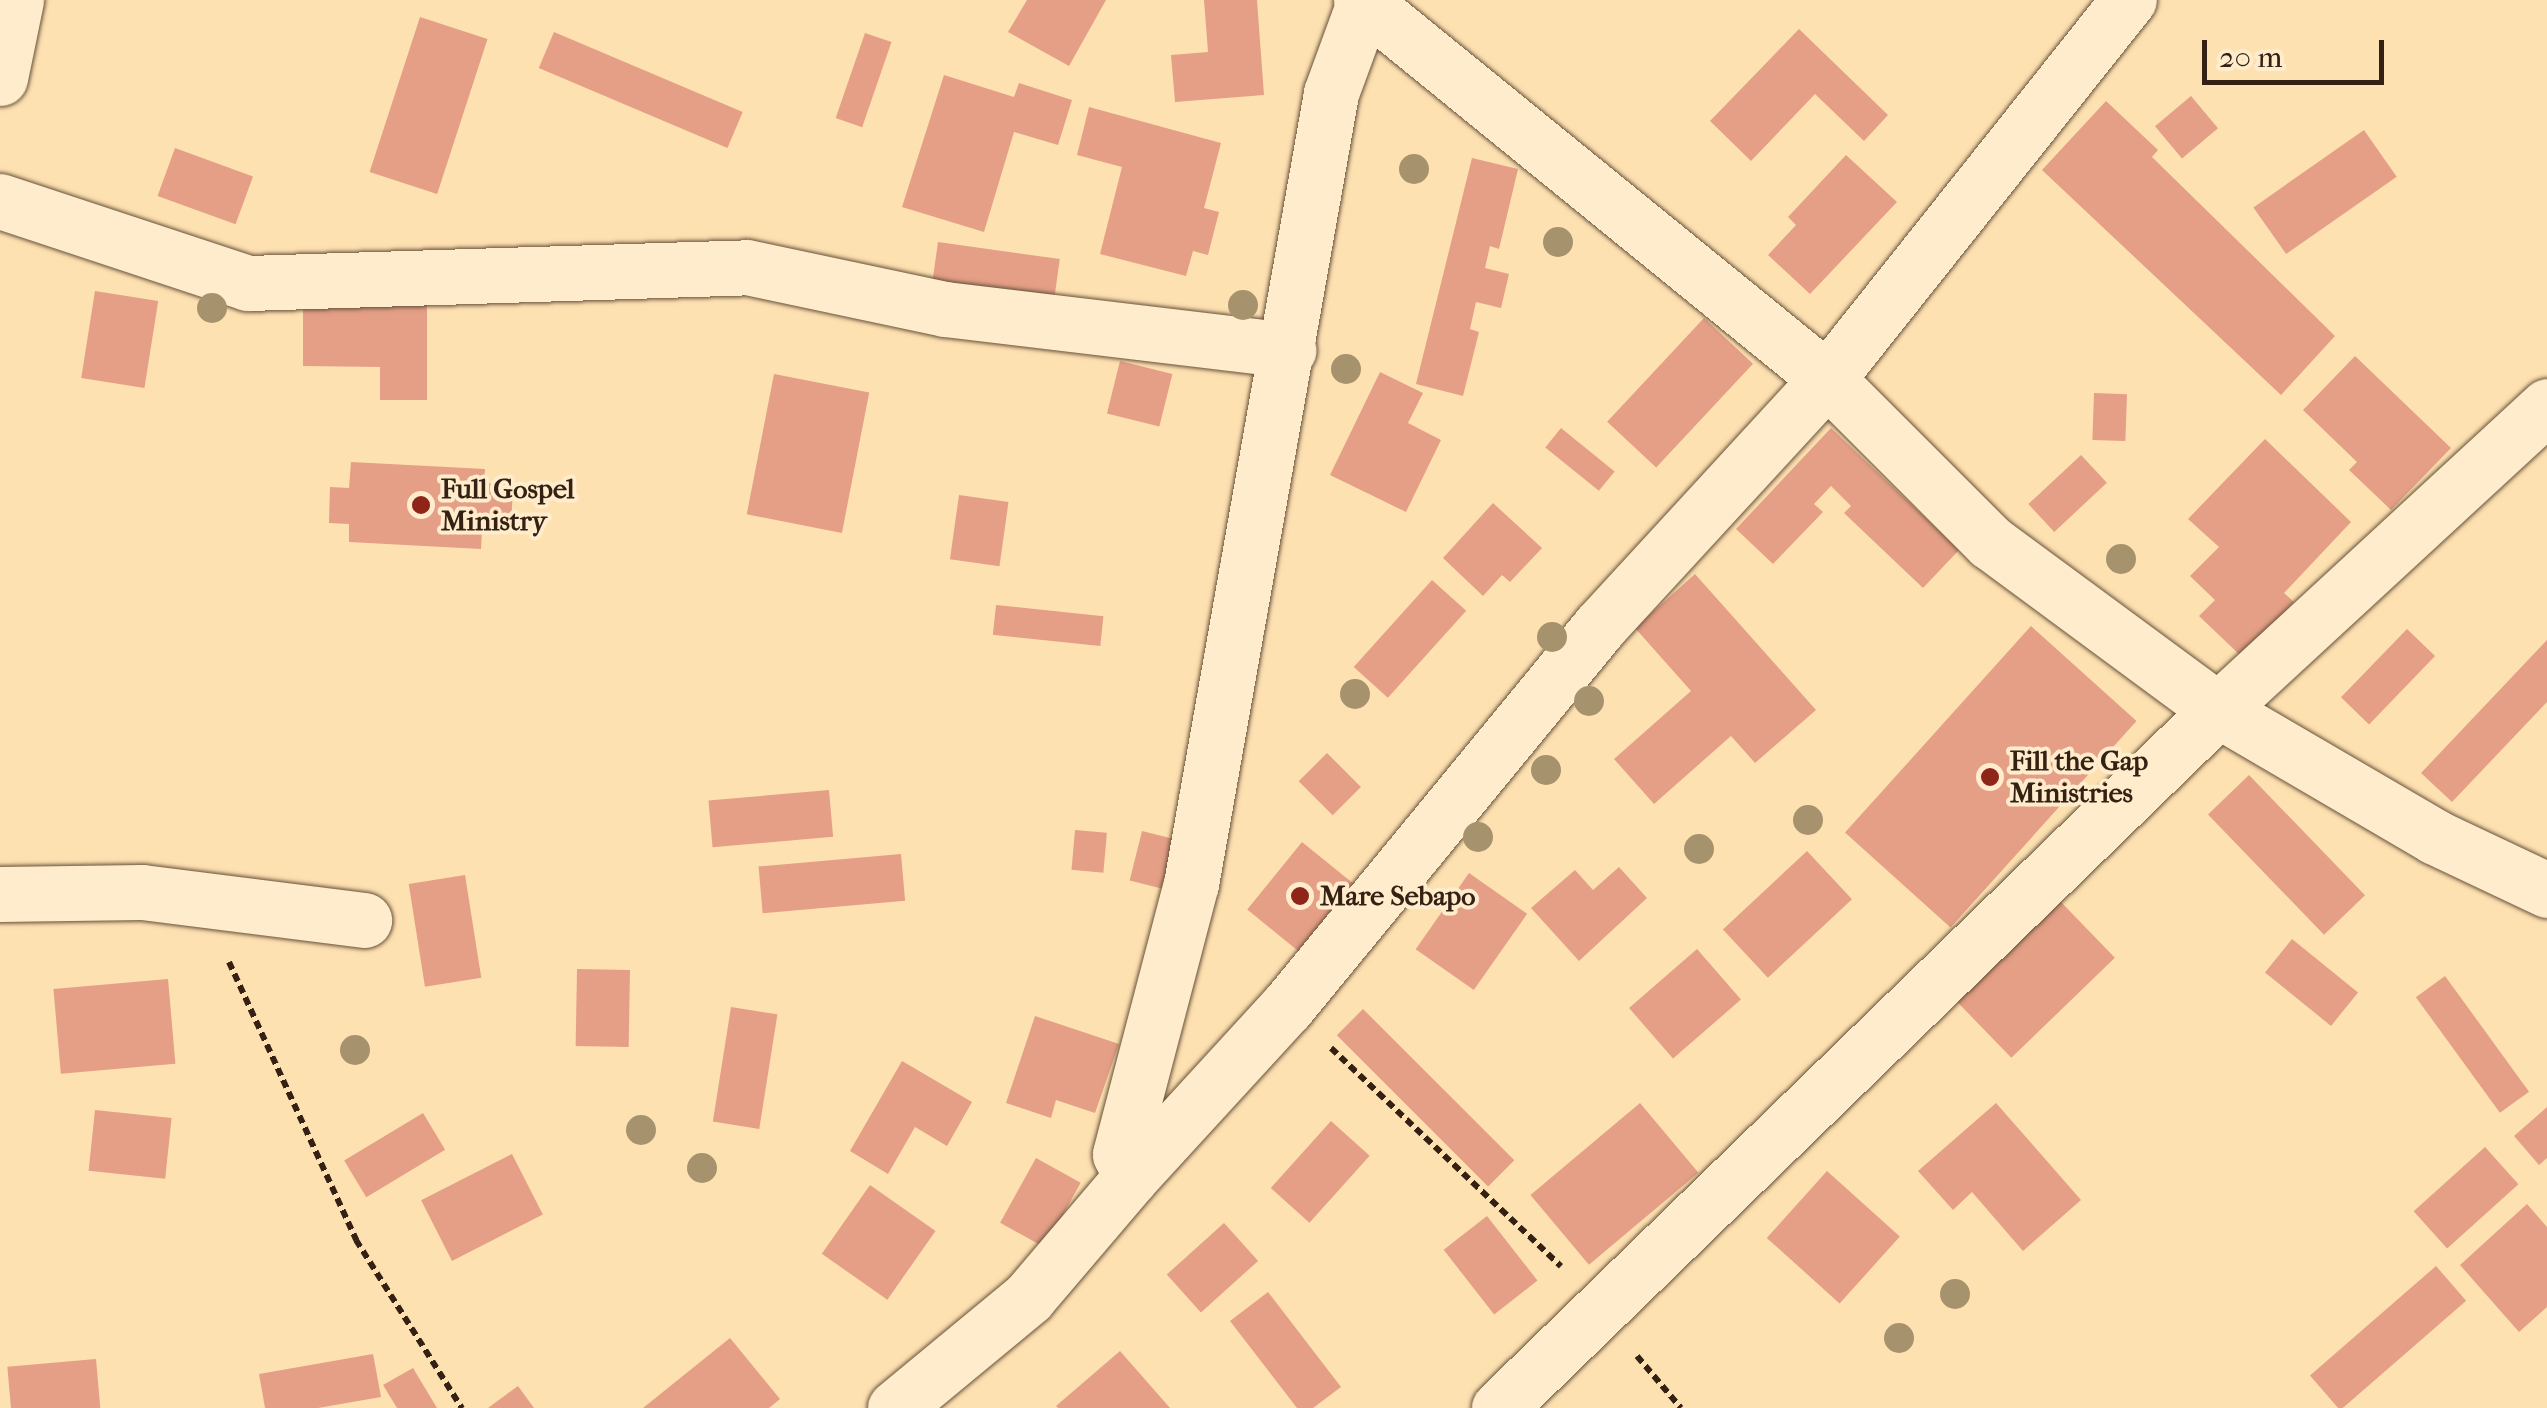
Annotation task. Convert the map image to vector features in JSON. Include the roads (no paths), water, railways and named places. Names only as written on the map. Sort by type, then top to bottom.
[{"type":"street","points":[[0,78],[16,0]]},
{"type":"street","points":[[895,1408],[1028,1298],[1287,1007],[1599,627],[1826,378],[2129,0]]},
{"type":"street","points":[[1132,1177],[1120,1154],[1191,884],[1289,350],[1331,94],[1363,2],[1826,378],[1990,542],[2218,710],[2435,838],[2547,890]]},
{"type":"street","points":[[0,201],[248,283],[746,267],[944,309],[1289,350]]},
{"type":"street","points":[[1499,1408],[2218,710],[2547,406]]},
{"type":"street","points":[[0,894],[142,892],[364,920]]},
{"type":"place","name":"Full Gospel Ministry","points":[[421,505]]},
{"type":"place","name":"Fill the Gap Ministries","points":[[1990,777]]},
{"type":"place","name":"Mare Sebapo","points":[[1300,896]]}]
